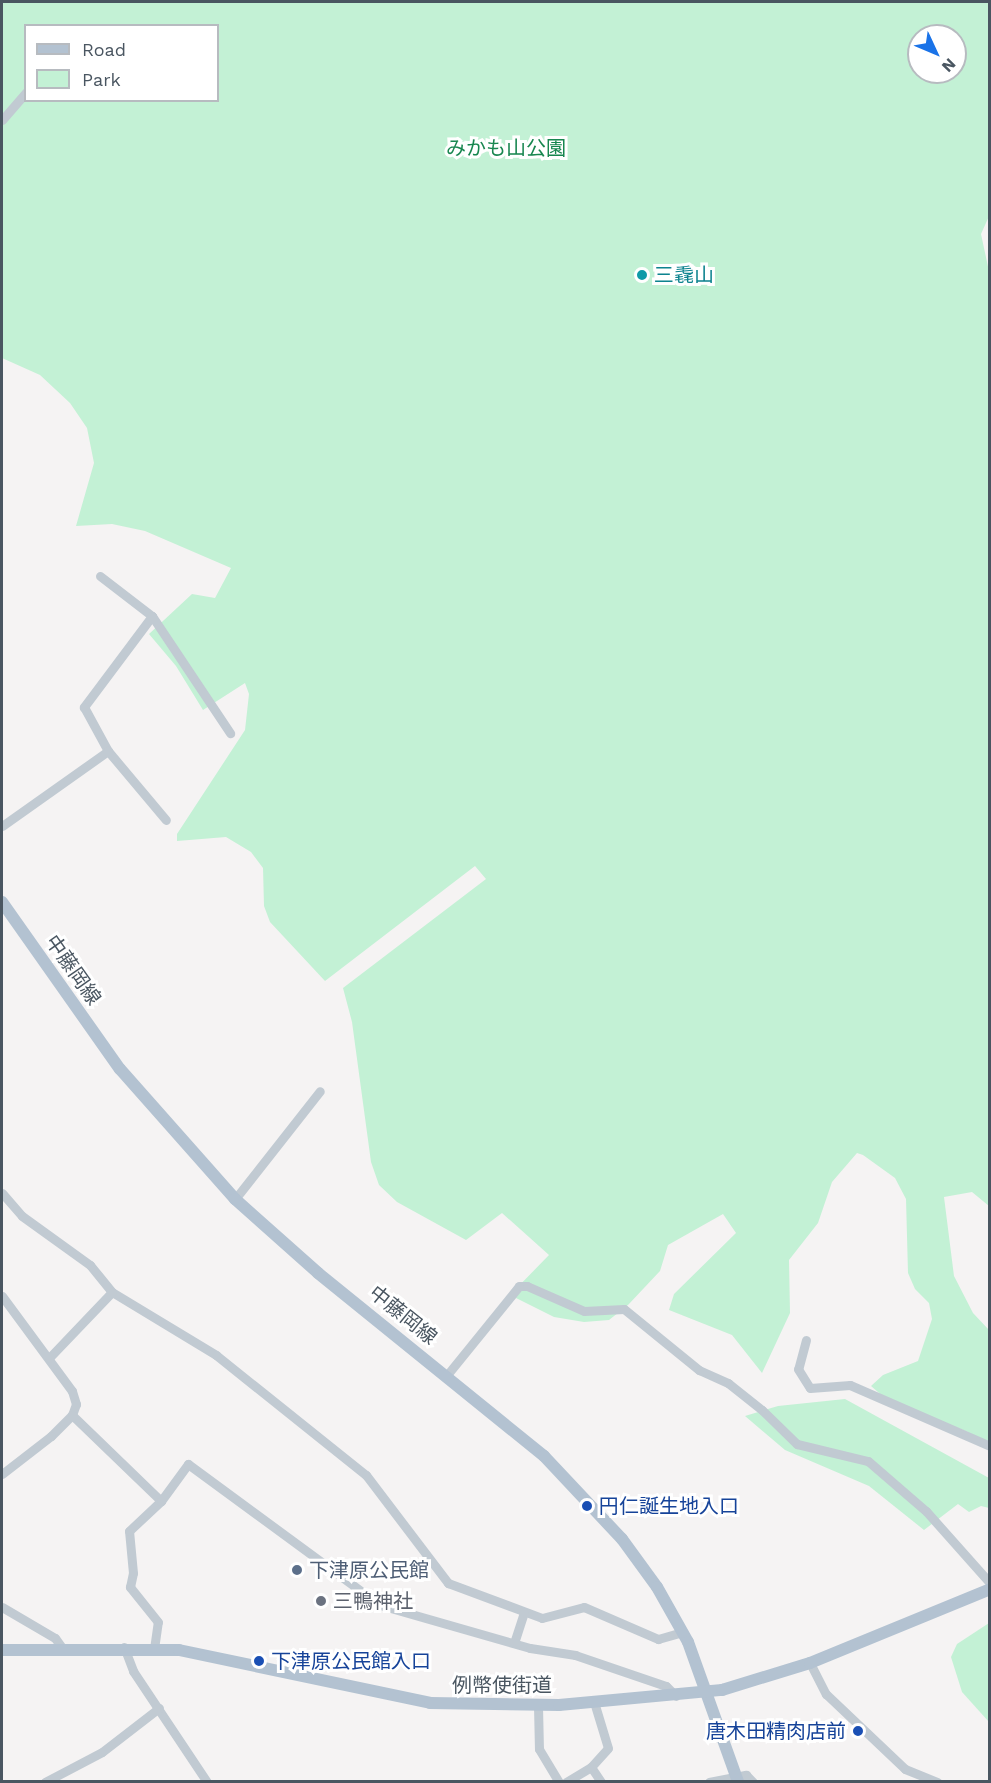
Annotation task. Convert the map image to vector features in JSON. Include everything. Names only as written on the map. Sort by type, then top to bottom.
[{"type":"main road","name":"中藤岡線","points":[[2,902],[120,1069],[235,1199],[310,1266],[447,1375],[543,1456],[590,1501],[641,1563],[683,1632],[710,1692],[738,1779]]},
{"type":"main road","name":"例幣使街道","points":[[2,1650],[124,1647],[199,1653],[429,1703],[538,1706],[710,1692],[810,1664],[990,1589]]},
{"type":"street","points":[[2,120],[24,94]]},
{"type":"street","points":[[100,576],[152,616],[230,733]]},
{"type":"street","points":[[152,616],[84,707],[108,751],[166,820]]},
{"type":"street","points":[[2,826],[108,751]]},
{"type":"street","points":[[235,1199],[320,1091]]},
{"type":"street","points":[[2,1194],[22,1215],[90,1265],[112,1292],[216,1355],[366,1475],[448,1583],[524,1614],[549,1618],[584,1607],[658,1639],[683,1632]]},
{"type":"street","points":[[447,1375],[519,1287],[527,1286],[584,1311],[624,1309],[699,1370],[728,1383],[762,1410],[797,1444],[868,1461],[926,1511],[990,1583]]},
{"type":"street","points":[[49,1358],[112,1292]]},
{"type":"street","points":[[2,1296],[72,1390],[76,1404],[72,1415],[2,1474]]},
{"type":"street","points":[[807,1340],[798,1369],[810,1388],[850,1385],[990,1446]]},
{"type":"street","points":[[72,1415],[160,1501]]},
{"type":"street","points":[[154,1649],[158,1622],[130,1587],[133,1573],[129,1531],[160,1501],[188,1464],[365,1597],[380,1605],[514,1643],[575,1654],[666,1686],[675,1696]]},
{"type":"street","points":[[2,1607],[56,1638],[63,1649]]},
{"type":"street","points":[[514,1643],[524,1614]]},
{"type":"street","points":[[124,1647],[134,1671],[207,1782]]},
{"type":"street","points":[[810,1664],[826,1694],[905,1769],[938,1782]]},
{"type":"street","points":[[566,1782],[591,1767],[608,1748],[594,1702]]},
{"type":"street","points":[[538,1706],[539,1749],[559,1782]]},
{"type":"street","points":[[45,1782],[102,1752],[159,1708]]},
{"type":"street","points":[[591,1767],[601,1782]]},
{"type":"street","points":[[709,1782],[738,1779],[746,1774],[753,1782]]},
{"type":"green space","name":"みかも山公園","points":[[2,2],[989,2],[990,214],[981,234],[990,276],[989,1206],[972,1192],[944,1197],[954,1276],[973,1313],[989,1330],[989,1449],[968,1432],[886,1399],[871,1386],[883,1375],[918,1361],[932,1319],[929,1303],[915,1289],[908,1273],[906,1199],[895,1178],[863,1155],[857,1153],[832,1182],[818,1223],[789,1260],[790,1313],[762,1373],[732,1335],[669,1310],[674,1294],[736,1233],[723,1214],[668,1245],[660,1271],[628,1305],[609,1320],[584,1322],[554,1317],[510,1295],[549,1255],[502,1213],[466,1240],[397,1202],[379,1185],[371,1162],[352,1022],[343,988],[486,879],[475,866],[325,981],[270,922],[264,906],[263,868],[251,852],[226,837],[177,841],[177,834],[245,730],[249,694],[245,683],[203,710],[176,666],[149,634],[192,594],[215,598],[231,568],[145,531],[112,524],[76,526],[94,463],[87,428],[70,403],[40,375],[2,358]]},
{"type":"green space","points":[[845,1399],[989,1478],[989,1508],[981,1506],[969,1512],[958,1504],[924,1530],[869,1486],[785,1450],[745,1416],[778,1406]]},
{"type":"green space","points":[[989,1623],[989,1722],[962,1692],[951,1657],[957,1644]]},
{"type":"place","name":"三毳山","points":[[642,275]]},
{"type":"place","name":"円仁誕生地入口","points":[[587,1506]]},
{"type":"place","name":"下津原公民館","points":[[297,1570]]},
{"type":"place","name":"三鴨神社","points":[[321,1601]]},
{"type":"place","name":"下津原公民館入口","points":[[259,1661]]},
{"type":"place","name":"唐木田精肉店前","points":[[858,1731]]}]
